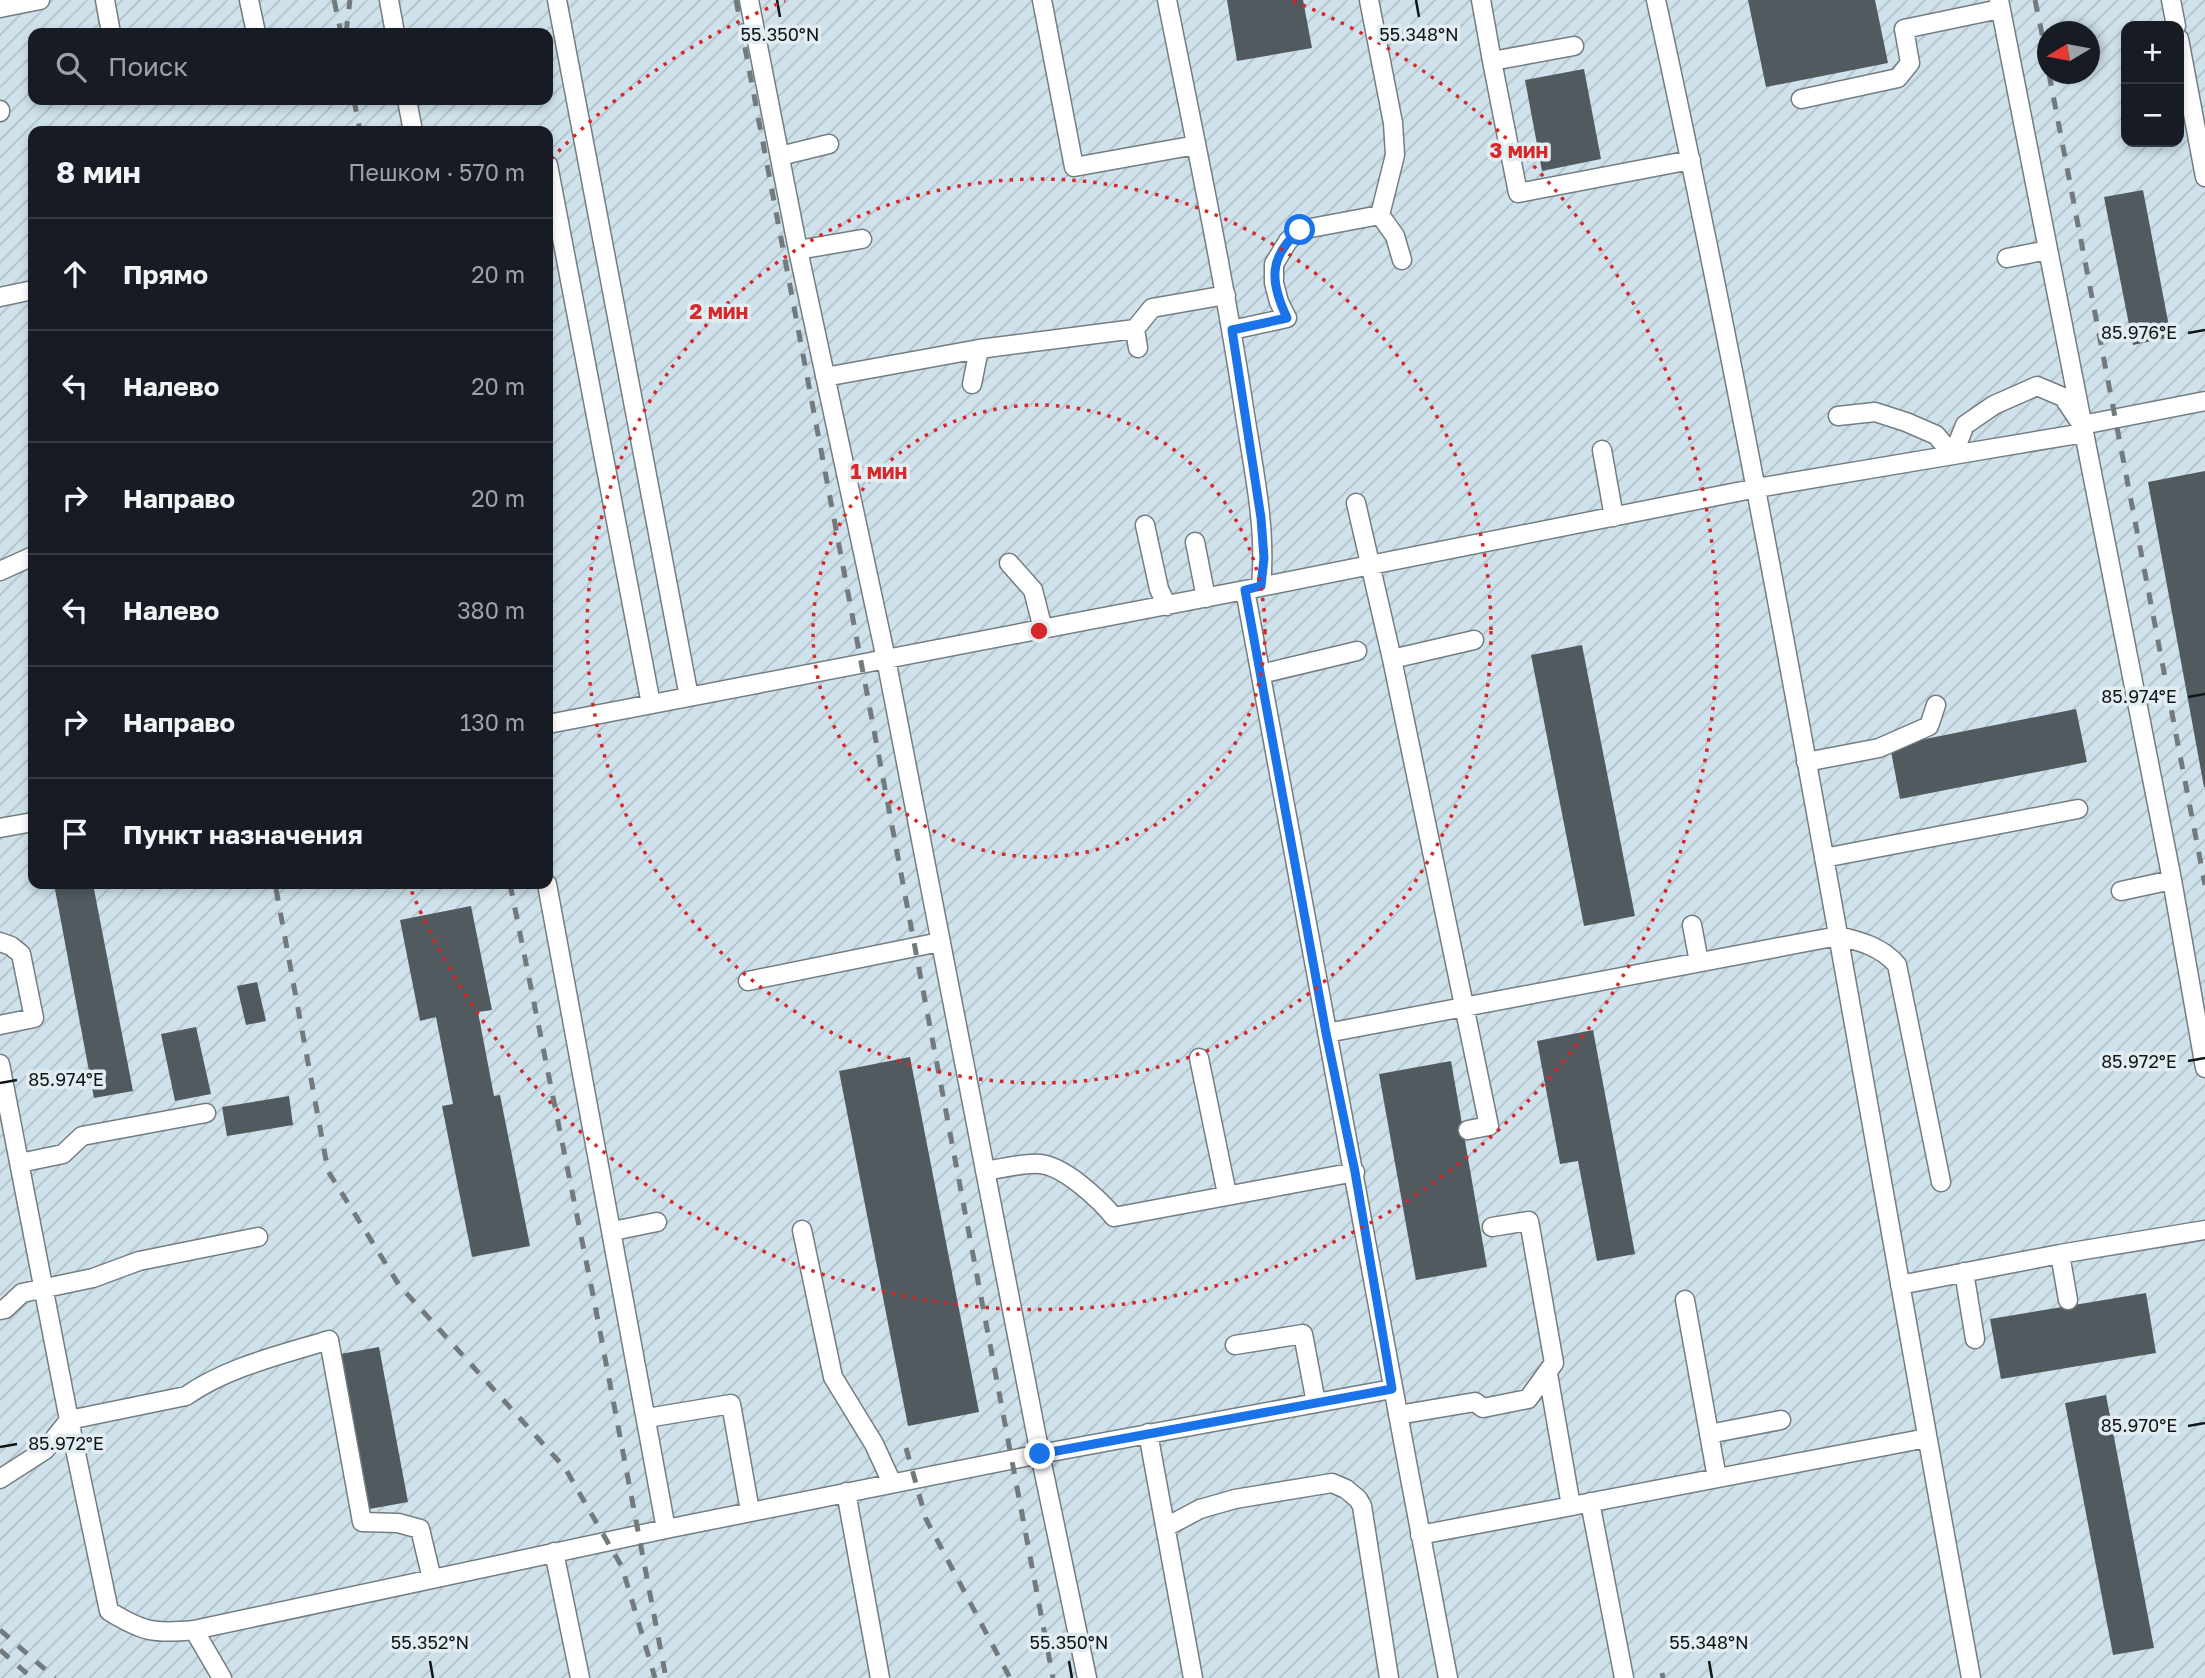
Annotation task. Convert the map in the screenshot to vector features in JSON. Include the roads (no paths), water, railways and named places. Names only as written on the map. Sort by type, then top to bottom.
[{"type":"lane","points":[[6,4],[40,0]]},
{"type":"lane","points":[[105,0],[110,28]]},
{"type":"lane","points":[[249,0],[255,28]]},
{"type":"lane","points":[[388,0],[394,28]]},
{"type":"lane","points":[[558,0],[689,697]]},
{"type":"lane","points":[[749,0],[798,250],[886,659],[1040,1454],[1087,1678]]},
{"type":"lane","points":[[1042,0],[1074,167],[1196,145]]},
{"type":"lane","points":[[1167,0],[1226,295],[1261,518],[1264,558],[1253,588],[1261,674],[1326,1033],[1355,1172],[1392,1389],[1448,1678]]},
{"type":"lane","points":[[1369,0],[1393,123],[1395,155],[1380,215],[1395,236],[1402,260]]},
{"type":"lane","points":[[1481,0],[1518,194],[1691,160]]},
{"type":"lane","points":[[1656,0],[1757,488],[1971,1678]]},
{"type":"lane","points":[[2171,0],[2175,21]]},
{"type":"lane","points":[[1801,99],[1898,78],[1910,63],[1904,29],[2000,4],[2172,880],[2205,1068]]},
{"type":"lane","points":[[1492,61],[1574,46]]},
{"type":"lane","points":[[2184,66],[2205,177]]},
{"type":"lane","points":[[408,105],[411,126]]},
{"type":"lane","points":[[780,156],[829,144]]},
{"type":"lane","points":[[553,191],[651,704]]},
{"type":"lane","points":[[1232,330],[1287,318],[1279,302],[1274,264],[1287,241],[1300,230],[1380,215]]},
{"type":"lane","points":[[798,250],[862,239]]},
{"type":"lane","points":[[2007,258],[2048,250]]},
{"type":"lane","points":[[0,297],[28,291]]},
{"type":"lane","points":[[825,377],[979,349],[1135,329],[1152,308],[1226,295]]},
{"type":"lane","points":[[1135,329],[1138,348]]},
{"type":"lane","points":[[972,384],[979,349]]},
{"type":"lane","points":[[1952,455],[1965,425],[1994,405],[2037,386],[2063,397],[2083,429]]},
{"type":"lane","points":[[553,723],[1167,606],[1757,488],[1952,455],[2205,401]]},
{"type":"lane","points":[[1838,416],[1875,412],[1906,422],[1936,435],[1952,455]]},
{"type":"lane","points":[[1602,450],[1614,517]]},
{"type":"lane","points":[[1356,503],[1392,659],[1489,1126],[1468,1130]]},
{"type":"lane","points":[[1145,525],[1158,589],[1167,606]]},
{"type":"lane","points":[[1195,542],[1206,598]]},
{"type":"lane","points":[[0,571],[28,558]]},
{"type":"lane","points":[[1009,563],[1033,590],[1044,629]]},
{"type":"lane","points":[[1392,659],[1474,640]]},
{"type":"lane","points":[[1261,674],[1357,651]]},
{"type":"lane","points":[[1806,761],[1880,748],[1929,726],[1936,705]]},
{"type":"lane","points":[[1824,858],[2078,809]]},
{"type":"lane","points":[[0,828],[28,823]]},
{"type":"lane","points":[[2121,891],[2172,880]]},
{"type":"lane","points":[[548,889],[666,1529]]},
{"type":"lane","points":[[1692,925],[1699,962]]},
{"type":"lane","points":[[1326,1033],[1838,936],[1860,941],[1888,955],[1897,965],[1941,1182]]},
{"type":"lane","points":[[0,942],[21,954],[34,1018],[0,1025]]},
{"type":"lane","points":[[748,981],[940,943]]},
{"type":"lane","points":[[1199,1058],[1227,1195]]},
{"type":"lane","points":[[0,1064],[109,1611],[143,1630],[166,1633],[194,1630],[750,1511],[1149,1433],[1392,1389]]},
{"type":"lane","points":[[20,1163],[63,1154],[82,1136],[206,1113]]},
{"type":"lane","points":[[985,1171],[1040,1164],[1077,1182],[1100,1200],[1114,1217],[1355,1172]]},
{"type":"lane","points":[[1398,1415],[1475,1402],[1483,1408],[1528,1399],[1554,1363],[1529,1221],[1492,1227]]},
{"type":"lane","points":[[613,1231],[657,1222]]},
{"type":"lane","points":[[802,1230],[833,1377],[874,1444],[892,1483]]},
{"type":"lane","points":[[1900,1284],[2205,1230]]},
{"type":"lane","points":[[0,1310],[5,1309],[22,1293],[93,1278],[139,1261],[258,1237]]},
{"type":"lane","points":[[2060,1254],[2068,1300]]},
{"type":"lane","points":[[1964,1272],[1975,1339]]},
{"type":"lane","points":[[1685,1300],[1717,1478]]},
{"type":"lane","points":[[1235,1345],[1303,1334],[1316,1402]]},
{"type":"lane","points":[[0,1479],[46,1450],[69,1420],[186,1396],[201,1385],[262,1361],[329,1340],[362,1522],[398,1523],[420,1529],[432,1578]]},
{"type":"lane","points":[[1548,1374],[1571,1506]]},
{"type":"lane","points":[[647,1418],[731,1404],[750,1511]]},
{"type":"lane","points":[[1710,1434],[1781,1420]]},
{"type":"lane","points":[[1149,1433],[1194,1678]]},
{"type":"lane","points":[[1420,1535],[1927,1437]]},
{"type":"lane","points":[[1166,1527],[1200,1509],[1260,1493],[1332,1483],[1346,1489],[1362,1507],[1389,1678]]},
{"type":"lane","points":[[846,1492],[880,1678]]},
{"type":"lane","points":[[1590,1502],[1624,1678]]},
{"type":"lane","points":[[554,1552],[580,1678]]},
{"type":"lane","points":[[194,1630],[222,1678]]},
{"type":"railway","points":[[334,0],[340,28]]},
{"type":"railway","points":[[347,28],[350,0]]},
{"type":"railway","points":[[736,0],[1053,1678]]},
{"type":"railway","points":[[2035,0],[2039,21]]},
{"type":"railway","points":[[2051,84],[2205,885]]},
{"type":"railway","points":[[355,105],[359,126]]},
{"type":"railway","points":[[276,889],[328,1171],[399,1285],[565,1468],[622,1567],[655,1678]]},
{"type":"railway","points":[[511,889],[594,1300],[666,1678]]},
{"type":"railway","points":[[906,1448],[926,1519],[1010,1678]]},
{"type":"railway","points":[[0,1630],[55,1678]]},
{"type":"railway","points":[[0,1650],[32,1678]]},
{"type":"railway","points":[[1662,1673],[1663,1678]]}]
